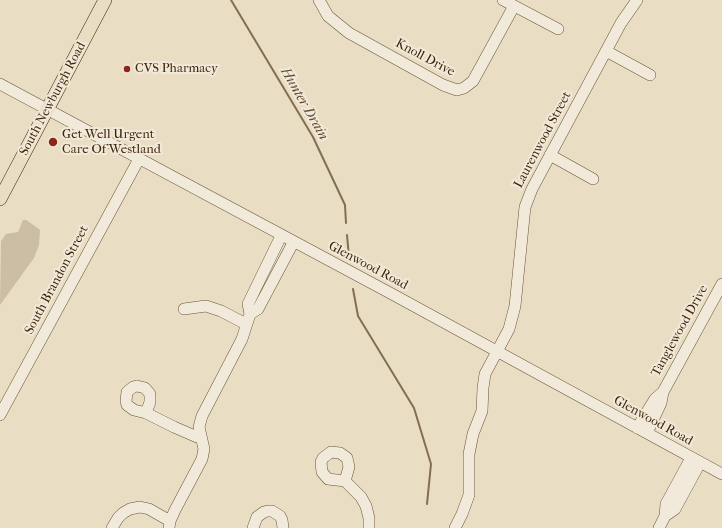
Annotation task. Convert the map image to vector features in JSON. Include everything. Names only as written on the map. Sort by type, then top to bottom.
[{"type":"main road","name":"South Newburgh Road","points":[[0,199],[105,0]]},
{"type":"street","name":"Knoll Drive","points":[[319,0],[328,16],[349,33],[442,85],[457,90],[464,88],[473,81],[514,6]]},
{"type":"street","points":[[503,0],[558,29]]},
{"type":"street","name":"Laurenwood Street","points":[[454,528],[462,514],[469,495],[468,466],[471,442],[482,411],[485,374],[508,329],[515,306],[518,292],[525,207],[550,155],[606,51],[624,19],[637,0]]},
{"type":"street","points":[[606,51],[650,75]]},
{"type":"street","name":"Glenwood Road","points":[[0,84],[722,474]]},
{"type":"street","points":[[550,155],[593,179]]},
{"type":"street","name":"South Brandon Street","points":[[0,415],[139,159]]},
{"type":"street","points":[[112,528],[123,513],[130,509],[140,507],[149,509],[170,524],[202,459],[204,448],[199,427],[202,416],[242,339],[248,319],[248,304],[281,236]]},
{"type":"street","points":[[248,319],[258,309],[293,243]]},
{"type":"street","points":[[260,277],[272,282]]},
{"type":"street","name":"Tanglewood Drive","points":[[642,430],[661,403],[663,392],[722,284]]},
{"type":"street","points":[[184,309],[206,306],[248,319]]},
{"type":"street","points":[[146,413],[197,437],[201,436]]},
{"type":"street","points":[[659,528],[665,516],[666,504],[696,460]]},
{"type":"street","points":[[345,482],[361,497],[366,506],[369,518],[369,528]]},
{"type":"street","points":[[253,528],[257,517],[268,511],[277,513],[280,516],[283,528]]},
{"type":"shaded area","points":[[23,220],[26,220],[40,230],[39,245],[34,258],[0,305],[1,241],[6,234],[18,232]]},
{"type":"waterway","name":"Hunter Drain","points":[[231,0],[313,137],[345,205],[346,223]]},
{"type":"waterway","name":"Hunter Drain","points":[[347,235],[349,257]]},
{"type":"waterway","name":"Hunter Drain","points":[[353,289],[358,316],[414,408],[431,464],[427,504]]},
{"type":"place","name":"CVS Pharmacy","points":[[127,69]]},
{"type":"place","name":"Get Well Urgent Care Of Westland","points":[[53,142]]}]
